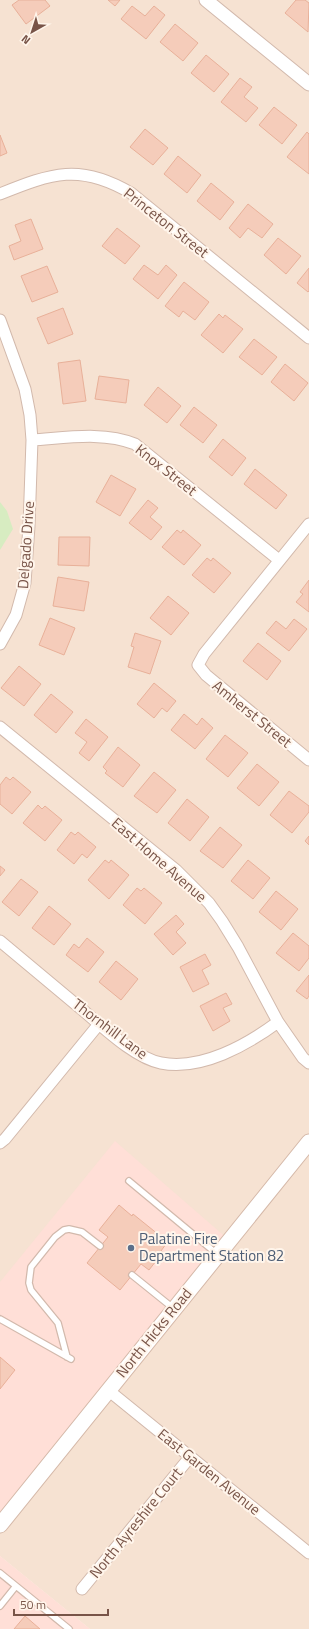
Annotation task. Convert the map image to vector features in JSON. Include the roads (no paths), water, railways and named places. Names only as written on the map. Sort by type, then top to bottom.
[{"type":"main road","name":"North Hicks Road","points":[[0,1525],[217,1254],[309,1142]]},
{"type":"street","points":[[206,0],[309,84]]},
{"type":"street","name":"Princeton Street","points":[[0,194],[35,180],[59,175],[76,174],[93,176],[113,183],[131,193],[309,338]]},
{"type":"street","name":"Delgado Drive","points":[[0,320],[26,389],[32,440],[29,526],[25,583],[16,614],[0,644]]},
{"type":"street","name":"Knox Street","points":[[32,440],[95,437],[124,440],[135,444],[279,560]]},
{"type":"street","points":[[279,560],[309,524]]},
{"type":"street","name":"Amherst Street","points":[[279,560],[204,654],[198,665],[206,675],[309,760]]},
{"type":"street","name":"East Home Avenue","points":[[0,727],[176,870],[209,903],[238,947],[278,1022],[303,1058],[309,1063]]},
{"type":"street","name":"Thornhill Lane","points":[[0,941],[99,1024],[142,1056],[161,1063],[175,1065],[200,1062],[212,1058],[260,1035],[278,1022]]},
{"type":"street","points":[[0,1143],[5,1139],[99,1024]]},
{"type":"street","name":"East Garden Avenue","points":[[108,1390],[309,1553]]},
{"type":"street","name":"North Ayreshire Court","points":[[82,1589],[190,1457]]},
{"type":"lane","points":[[129,1181],[217,1254]]},
{"type":"lane","points":[[0,1319],[69,1358],[58,1323],[31,1290],[29,1284],[31,1267],[55,1237],[64,1230],[70,1229],[82,1232],[100,1246]]},
{"type":"lane","points":[[132,1275],[174,1308]]},
{"type":"lane","points":[[0,1573],[70,1629]]},
{"type":"lane","points":[[0,1606],[16,1586]]},
{"type":"place","name":"Palatine Fire Department Station 82","points":[[131,1248]]}]
